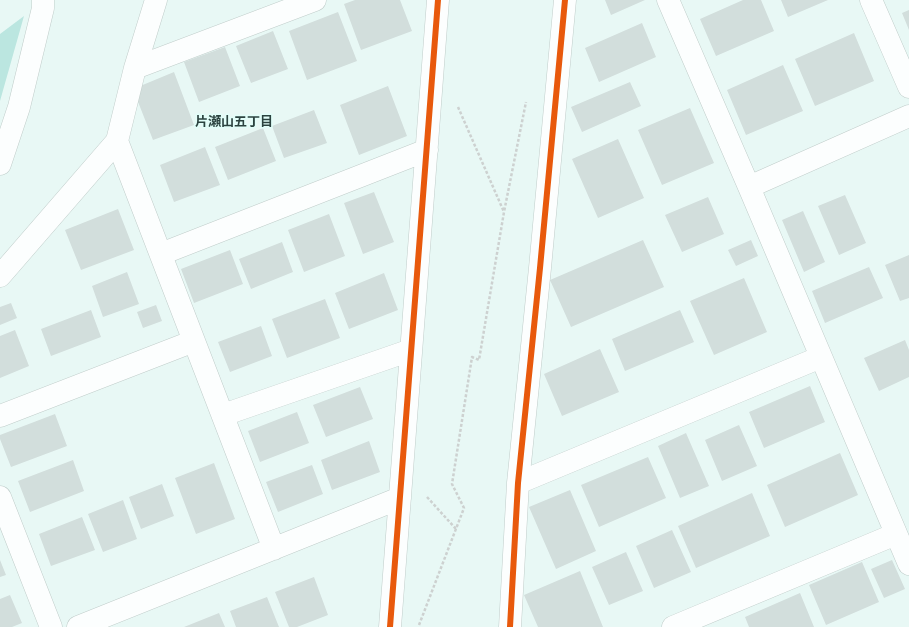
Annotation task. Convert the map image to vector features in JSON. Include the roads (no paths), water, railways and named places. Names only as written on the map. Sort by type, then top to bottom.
[{"type":"street","points":[[0,164],[19,107],[43,8],[43,0]]},
{"type":"street","points":[[0,276],[117,141],[135,68],[156,0]]},
{"type":"street","points":[[135,68],[315,0]]},
{"type":"street","points":[[390,627],[438,0]]},
{"type":"street","points":[[510,627],[518,483],[565,0]]},
{"type":"street","points":[[668,0],[909,564]]},
{"type":"street","points":[[871,0],[909,87]]},
{"type":"street","points":[[749,187],[909,116]]},
{"type":"street","points":[[117,141],[274,549]]},
{"type":"street","points":[[160,254],[427,150]]},
{"type":"street","points":[[0,416],[194,340]]},
{"type":"street","points":[[222,415],[411,350]]},
{"type":"street","points":[[518,483],[821,357]]},
{"type":"street","points":[[78,627],[400,498]]},
{"type":"street","points":[[2,508],[51,627]]},
{"type":"street","points":[[673,627],[896,534]]},
{"type":"district","name":"片瀬山五丁目","points":[[234,122]]}]
